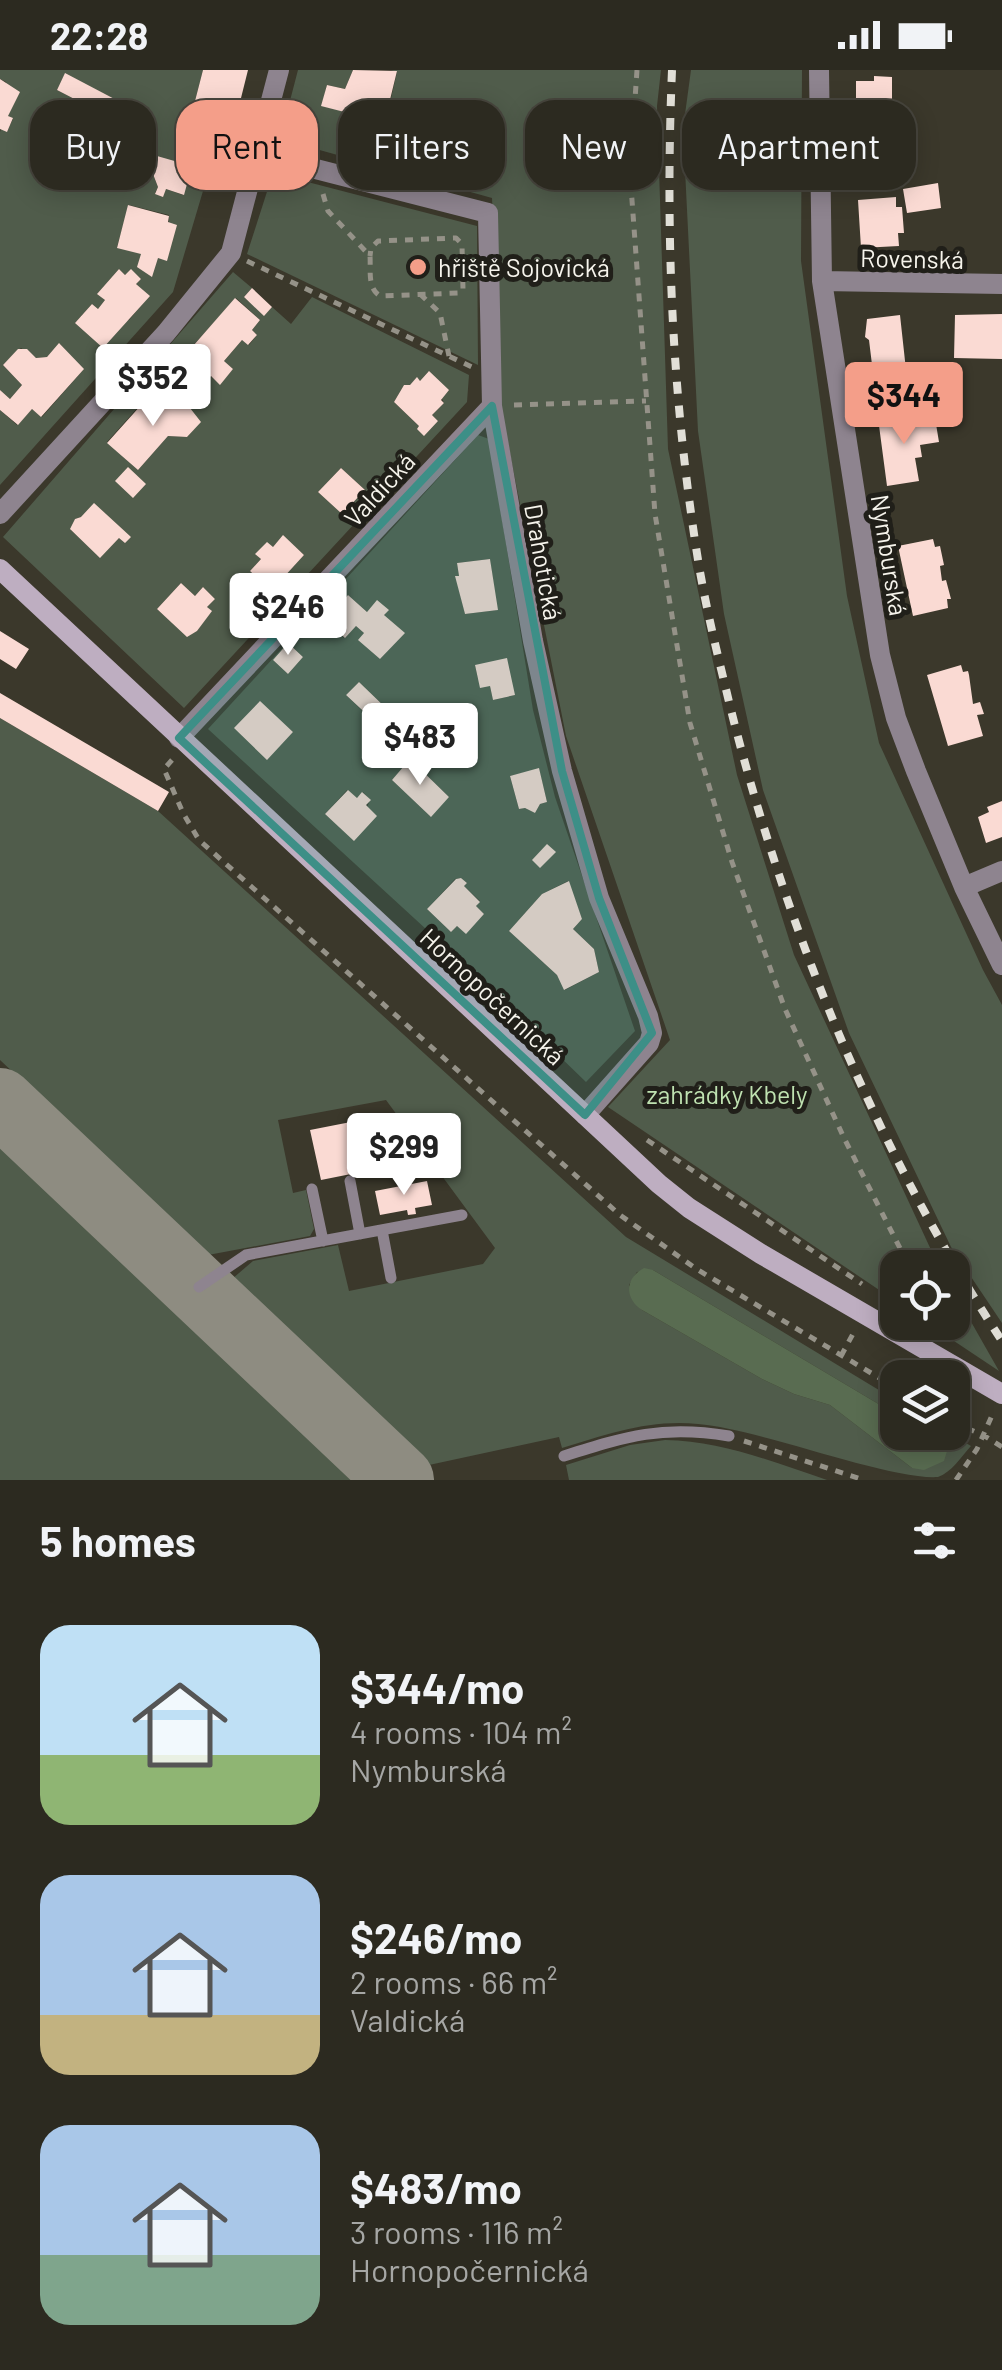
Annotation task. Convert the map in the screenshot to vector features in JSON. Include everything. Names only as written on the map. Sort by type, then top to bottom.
[{"type":"street","points":[[271,100],[279,70]]},
{"type":"street","name":"Nymburská","points":[[818,70],[822,281],[880,656],[909,754],[964,888],[1002,965]]},
{"type":"street","name":"Drahotická","points":[[318,170],[488,213],[492,406],[533,641],[562,770],[599,898],[651,1023],[649,1043],[585,1116]]},
{"type":"street","points":[[0,514],[166,333],[231,253],[248,190]]},
{"type":"street","name":"Rovenská","points":[[822,281],[1002,284]]},
{"type":"street","name":"Valdická","points":[[179,738],[492,406]]},
{"type":"street","name":"Hornopočernická","points":[[0,569],[659,1184],[701,1216],[1002,1394]]},
{"type":"street","points":[[964,888],[1002,871]]},
{"type":"lane","points":[[350,1181],[360,1234]]},
{"type":"lane","points":[[312,1189],[324,1241]]},
{"type":"lane","points":[[199,1287],[246,1255],[462,1215]]},
{"type":"lane","points":[[382,1230],[391,1278]]},
{"type":"lane","points":[[564,1456],[628,1436],[666,1430],[729,1436]]},
{"type":"path","points":[[637,70],[630,174],[655,514],[690,723],[732,862],[785,1009],[901,1250]]},
{"type":"path","points":[[326,172],[323,203],[370,256]]},
{"type":"path","points":[[456,238],[462,244],[464,290],[380,296],[371,288],[370,256],[378,241],[456,238]]},
{"type":"path","points":[[231,253],[489,376]]},
{"type":"path","points":[[420,294],[440,313],[449,356]]},
{"type":"path","points":[[492,406],[646,400]]},
{"type":"path","points":[[164,768],[183,814],[199,840],[620,1215],[698,1270],[880,1378]]},
{"type":"path","points":[[642,1136],[868,1289]]},
{"type":"path","points":[[970,1430],[1002,1447]]},
{"type":"path","points":[[956,1480],[983,1435]]},
{"type":"path","points":[[729,1436],[864,1480]]},
{"type":"highlighted area","points":[[492,406],[562,771],[599,898],[652,1033],[585,1115],[179,738]]},
{"type":"green space","points":[[0,70],[203,70],[195,100],[176,100],[176,184],[158,157],[156,164],[156,100],[116,100],[65,74],[57,90],[76,100],[30,100],[30,190],[156,190],[156,182],[158,187],[155,193],[166,189],[183,195],[180,190],[203,190],[173,292],[0,485],[0,410],[17,425],[32,409],[42,417],[83,370],[60,344],[47,357],[36,358],[21,348],[3,365],[22,385],[10,399],[0,390],[0,132],[7,131],[13,119],[8,116],[6,82],[0,79]],"holes":[[[129,205],[169,215],[167,260],[117,247]],[[119,269],[125,275],[131,270],[141,279],[136,284],[149,296],[129,320],[75,323],[92,304],[98,309],[105,300],[98,293]]]},
{"type":"green space","name":"zahrádky Kbely","points":[[298,70],[353,70],[345,89],[327,85],[322,105],[338,110],[338,155],[318,150],[318,100],[290,100]]},
{"type":"green space","name":"zahrádky Kbely","points":[[391,70],[661,70],[658,100],[525,100],[525,190],[660,190],[668,449],[737,775],[794,955],[931,1250],[880,1250],[880,1291],[608,1107],[670,1040],[566,736],[501,408],[492,198],[463,190],[505,190],[505,100],[391,100],[397,72]]},
{"type":"green space","points":[[691,70],[802,70],[802,100],[687,100]]},
{"type":"green space","points":[[318,185],[477,226],[478,365],[247,254],[268,190],[318,190]]},
{"type":"green space","points":[[686,190],[801,190],[801,261],[847,596],[879,743],[1002,1005],[1002,1323],[970,1275],[970,1250],[951,1247],[849,1033],[763,790],[724,614],[698,431]]},
{"type":"green space","points":[[233,272],[252,288],[244,297],[264,315],[272,307],[291,324],[312,297],[469,375],[467,402],[184,708],[3,537]],"holes":[[[236,298],[260,320],[252,330],[257,335],[249,345],[242,340],[224,361],[233,369],[220,384],[210,376],[204,383],[179,361]],[[428,372],[444,403],[432,415],[438,421],[419,426],[394,402],[404,385],[417,378],[420,381]],[[165,390],[200,422],[187,437],[168,436],[138,470],[107,442],[141,404],[152,414],[157,408],[152,403]],[[341,468],[365,490],[342,514],[318,492]],[[81,517],[130,537],[119,538],[100,557],[71,530],[75,519]],[[283,536],[304,555],[271,590],[250,571],[261,559],[256,554],[273,547]],[[181,583],[195,596],[203,587],[215,599],[207,607],[211,611],[197,631],[187,636],[157,609]]]},
{"type":"green space","points":[[478,435],[489,439],[533,710],[555,797],[635,1031],[586,1082],[463,963],[208,729]],"holes":[[[490,559],[497,610],[465,614],[456,577],[457,563]],[[348,595],[367,612],[377,601],[388,610],[384,615],[404,633],[380,659],[359,640],[364,633],[356,626],[344,638],[325,620]],[[288,643],[303,657],[288,674],[273,660]],[[475,665],[515,695],[493,700],[490,686],[478,679]],[[359,682],[386,708],[374,722],[346,695]],[[259,702],[293,732],[267,759],[235,728]],[[411,760],[449,797],[430,816],[392,780]],[[539,769],[547,802],[540,804],[535,813],[519,809],[510,776]],[[347,790],[357,798],[363,792],[370,800],[354,840],[325,814]],[[461,878],[480,901],[476,906],[484,914],[466,933],[457,926],[451,932],[427,909],[455,879]],[[568,881],[582,919],[573,929],[594,949],[599,972],[565,990],[557,975],[509,931],[542,894]]]},
{"type":"green space","points":[[0,718],[158,811],[626,1237],[880,1391],[880,1405],[653,1270],[637,1272],[629,1285],[642,1310],[762,1379],[830,1405],[880,1443],[880,1450],[889,1450],[912,1468],[932,1450],[968,1450],[943,1475],[916,1476],[724,1428],[680,1423],[629,1429],[562,1448],[559,1437],[429,1465],[232,1279],[253,1261],[338,1245],[349,1291],[483,1264],[495,1248],[386,1100],[278,1120],[293,1193],[306,1190],[314,1229],[310,1236],[208,1255],[0,1060]]},
{"type":"green space","points":[[0,1139],[360,1480],[0,1480]]},
{"type":"green space","points":[[644,1268],[653,1270],[880,1405],[880,1443],[830,1405],[762,1379],[642,1310],[632,1300],[629,1288]]},
{"type":"green space","points":[[970,1320],[999,1371],[952,1340],[970,1340]]},
{"type":"green space","points":[[665,1440],[727,1448],[827,1480],[569,1480],[566,1465],[630,1445]]},
{"type":"green space","points":[[889,1450],[947,1451],[944,1461],[924,1470],[912,1468]]},
{"type":"building","points":[[203,70],[248,70],[240,100],[195,100]]},
{"type":"building","points":[[353,70],[397,71],[390,100],[338,100],[338,110],[321,106],[327,85],[345,89]]},
{"type":"building","points":[[65,73],[116,100],[76,100],[57,90]]},
{"type":"building","points":[[874,76],[892,77],[892,100],[856,100],[856,81],[874,81]]},
{"type":"building","points":[[0,79],[20,92],[8,116],[13,118],[7,132],[0,129]]},
{"type":"building","points":[[157,156],[176,161],[176,190],[185,190],[184,195],[166,189],[163,197],[155,194]]},
{"type":"building","points":[[938,183],[941,208],[907,213],[903,190],[916,190],[916,187]]},
{"type":"building","points":[[896,197],[896,207],[902,207],[904,233],[898,233],[899,246],[861,248],[858,200]]},
{"type":"building","points":[[128,205],[169,216],[168,222],[177,225],[167,261],[158,258],[152,277],[137,267],[141,254],[117,248]]},
{"type":"building","points":[[119,269],[125,275],[131,269],[141,279],[136,284],[150,296],[103,348],[75,323],[92,304],[98,309],[105,300],[97,294]]},
{"type":"building","points":[[252,288],[272,307],[264,316],[244,297]]},
{"type":"building","points":[[235,298],[260,320],[252,330],[257,335],[248,345],[242,340],[224,361],[233,369],[220,385],[211,376],[204,383],[179,362]]},
{"type":"building","points":[[1002,314],[1002,359],[954,358],[955,315]]},
{"type":"building","points":[[900,315],[906,370],[873,373],[869,340],[865,337],[867,319]]},
{"type":"building","points":[[59,343],[84,369],[41,417],[32,409],[18,425],[0,410],[0,390],[10,399],[22,385],[3,365],[18,349],[27,349],[36,358],[47,357]]},
{"type":"building","points":[[429,371],[449,390],[441,400],[444,403],[432,415],[438,421],[424,436],[394,402],[404,385],[410,385],[417,377],[420,381]]},
{"type":"building","points":[[164,390],[190,408],[201,422],[187,437],[168,436],[138,470],[107,443],[142,404],[152,414],[157,408],[152,404]]},
{"type":"building","points":[[907,414],[908,422],[936,424],[939,442],[920,445],[922,457],[915,458],[919,481],[887,486],[878,418]]},
{"type":"building","points":[[128,467],[146,484],[133,498],[115,481]]},
{"type":"building","points":[[341,468],[365,490],[342,514],[318,492]]},
{"type":"building","points":[[94,503],[131,537],[125,543],[119,538],[100,558],[70,529],[75,519]]},
{"type":"building","points":[[283,535],[304,555],[271,591],[250,571],[261,559],[255,554],[267,542],[273,547]]},
{"type":"building","points":[[933,539],[935,547],[940,546],[942,581],[946,580],[951,599],[947,599],[948,608],[913,616],[898,546]]},
{"type":"building","points":[[490,559],[498,610],[465,614],[455,576],[459,576],[457,563]]},
{"type":"building","points":[[181,583],[195,596],[203,587],[215,599],[207,607],[212,611],[197,631],[187,637],[157,609]]},
{"type":"building","points":[[348,595],[367,612],[377,600],[389,610],[384,615],[405,633],[380,659],[358,640],[364,633],[356,626],[345,638],[325,620]]},
{"type":"building","points":[[0,631],[29,649],[16,669],[0,659]]},
{"type":"building","points":[[288,643],[303,657],[288,674],[273,660]]},
{"type":"building","points":[[507,658],[515,695],[493,700],[490,686],[480,688],[475,665]]},
{"type":"building","points":[[961,665],[963,672],[968,671],[973,704],[980,702],[984,714],[977,715],[983,736],[948,746],[927,675]]},
{"type":"building","points":[[359,682],[387,709],[375,722],[346,695]]},
{"type":"building","points":[[0,693],[169,792],[158,811],[0,718]]},
{"type":"building","points":[[260,701],[293,732],[267,760],[234,728]]},
{"type":"building","points":[[410,759],[449,797],[431,817],[392,780]]},
{"type":"building","points":[[539,768],[547,802],[540,804],[535,813],[519,809],[510,776]]},
{"type":"building","points":[[348,790],[357,798],[362,792],[371,800],[366,805],[377,816],[354,841],[325,814]]},
{"type":"building","points":[[1002,801],[1002,837],[986,843],[978,817],[989,812],[987,807]]},
{"type":"building","points":[[547,844],[556,852],[540,868],[532,860]]},
{"type":"building","points":[[461,878],[480,902],[476,906],[484,914],[466,934],[457,926],[451,932],[427,909]]},
{"type":"building","points":[[569,881],[582,919],[573,929],[594,949],[599,972],[564,990],[557,975],[509,931],[542,894]]},
{"type":"building","points":[[361,1120],[371,1170],[321,1180],[310,1130]]},
{"type":"building","points":[[427,1181],[432,1205],[415,1208],[416,1214],[408,1215],[407,1210],[380,1215],[375,1191]]},
{"type":"taxiway","points":[[0,1102],[400,1480]]},
{"type":"railway","points":[[672,70],[670,257],[682,442],[699,566],[730,706],[778,873],[839,1035],[914,1192],[1002,1341]]},
{"type":"place","name":"hřiště Sojovická","points":[[418,267]]}]
